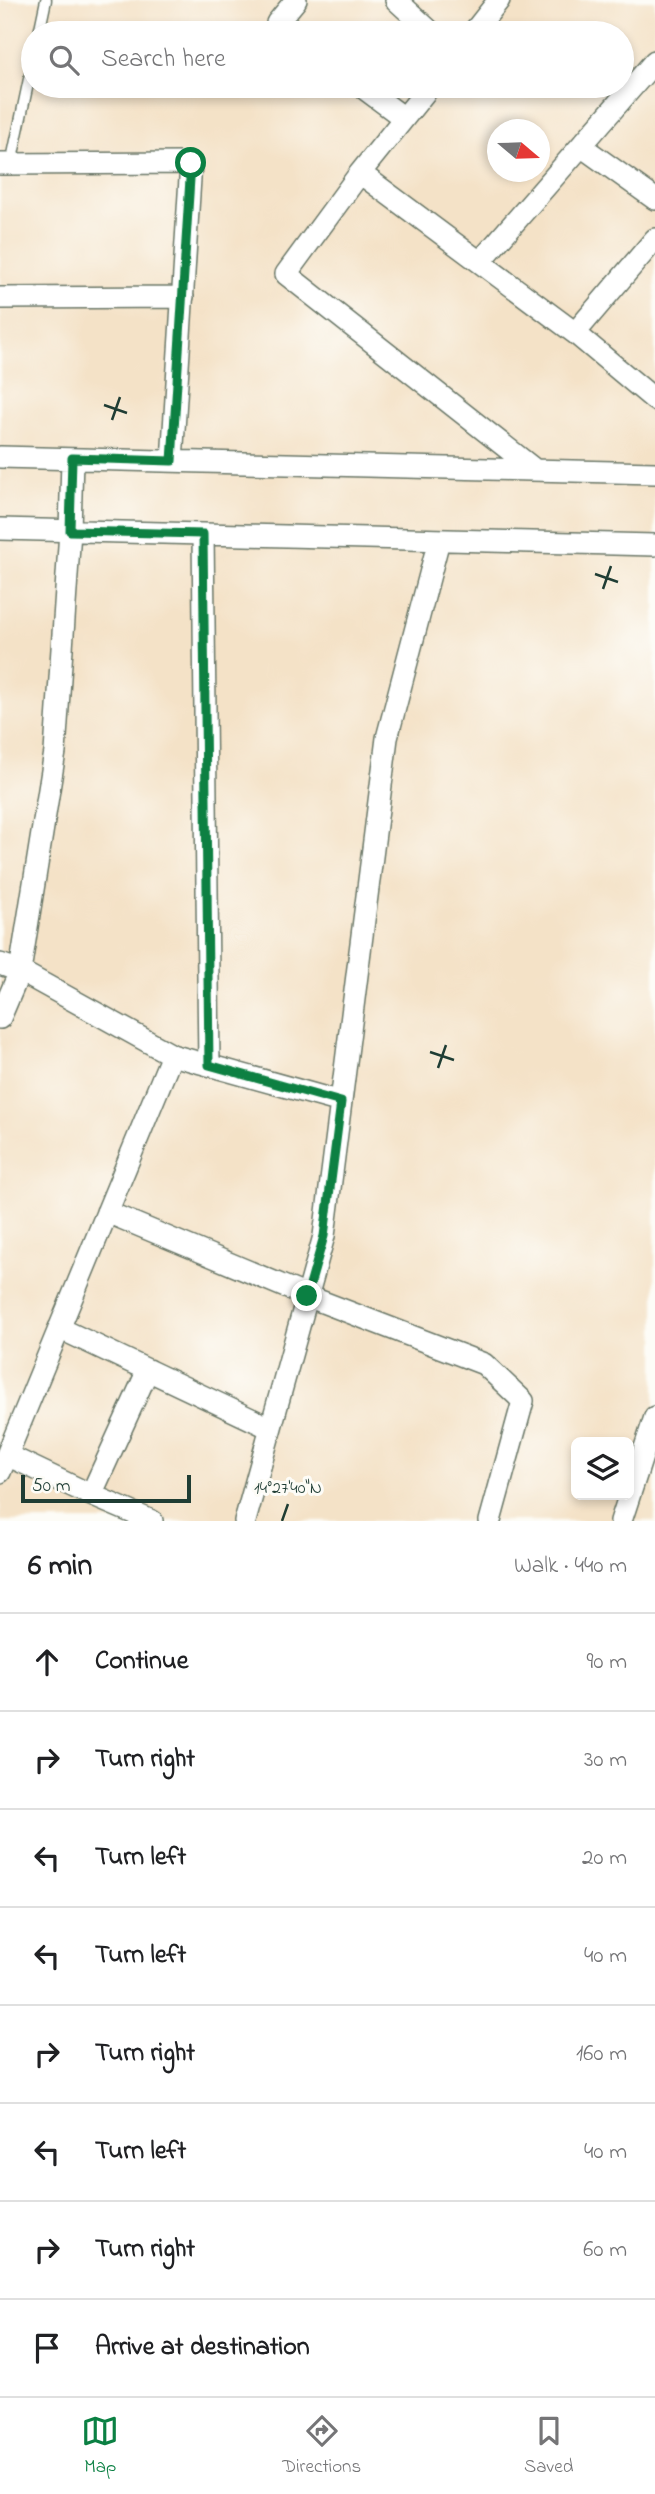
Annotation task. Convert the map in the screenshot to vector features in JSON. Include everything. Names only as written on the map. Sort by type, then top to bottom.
[{"type":"street","points":[[279,21],[296,0]]},
{"type":"street","points":[[396,0],[419,21]]},
{"type":"street","points":[[482,21],[499,0]]},
{"type":"street","points":[[634,85],[655,61]]},
{"type":"street","points":[[377,98],[404,118]]},
{"type":"street","points":[[420,98],[360,173],[286,274],[535,470]]},
{"type":"street","points":[[480,262],[623,98]]},
{"type":"street","points":[[582,146],[655,199]]},
{"type":"street","points":[[6,164],[191,163],[172,461]]},
{"type":"street","points":[[360,173],[575,334],[655,400]]},
{"type":"street","points":[[575,334],[655,239]]},
{"type":"street","points":[[0,298],[183,297]]},
{"type":"street","points":[[0,457],[655,473]]},
{"type":"street","points":[[0,1018],[20,971],[55,752],[70,531],[72,458]]},
{"type":"street","points":[[0,529],[655,545]]},
{"type":"street","points":[[203,534],[209,1065]]},
{"type":"street","points":[[245,1521],[324,1236],[387,738],[439,540]]},
{"type":"street","points":[[0,964],[20,971],[172,1055],[341,1102]]},
{"type":"street","points":[[152,1521],[4,1464],[172,1055]]},
{"type":"street","points":[[107,1212],[307,1296],[484,1364],[523,1401],[491,1521]]},
{"type":"street","points":[[59,1328],[270,1428]]},
{"type":"street","points":[[91,1496],[148,1370]]},
{"type":"street","points":[[621,1521],[655,1417]]},
{"type":"lane","points":[[42,21],[46,0]]},
{"type":"lane","points":[[6,164],[23,98]]},
{"type":"route","points":[[191,163],[172,461],[72,458],[70,531],[203,534],[209,1065],[341,1102],[324,1236],[307,1296]]}]
